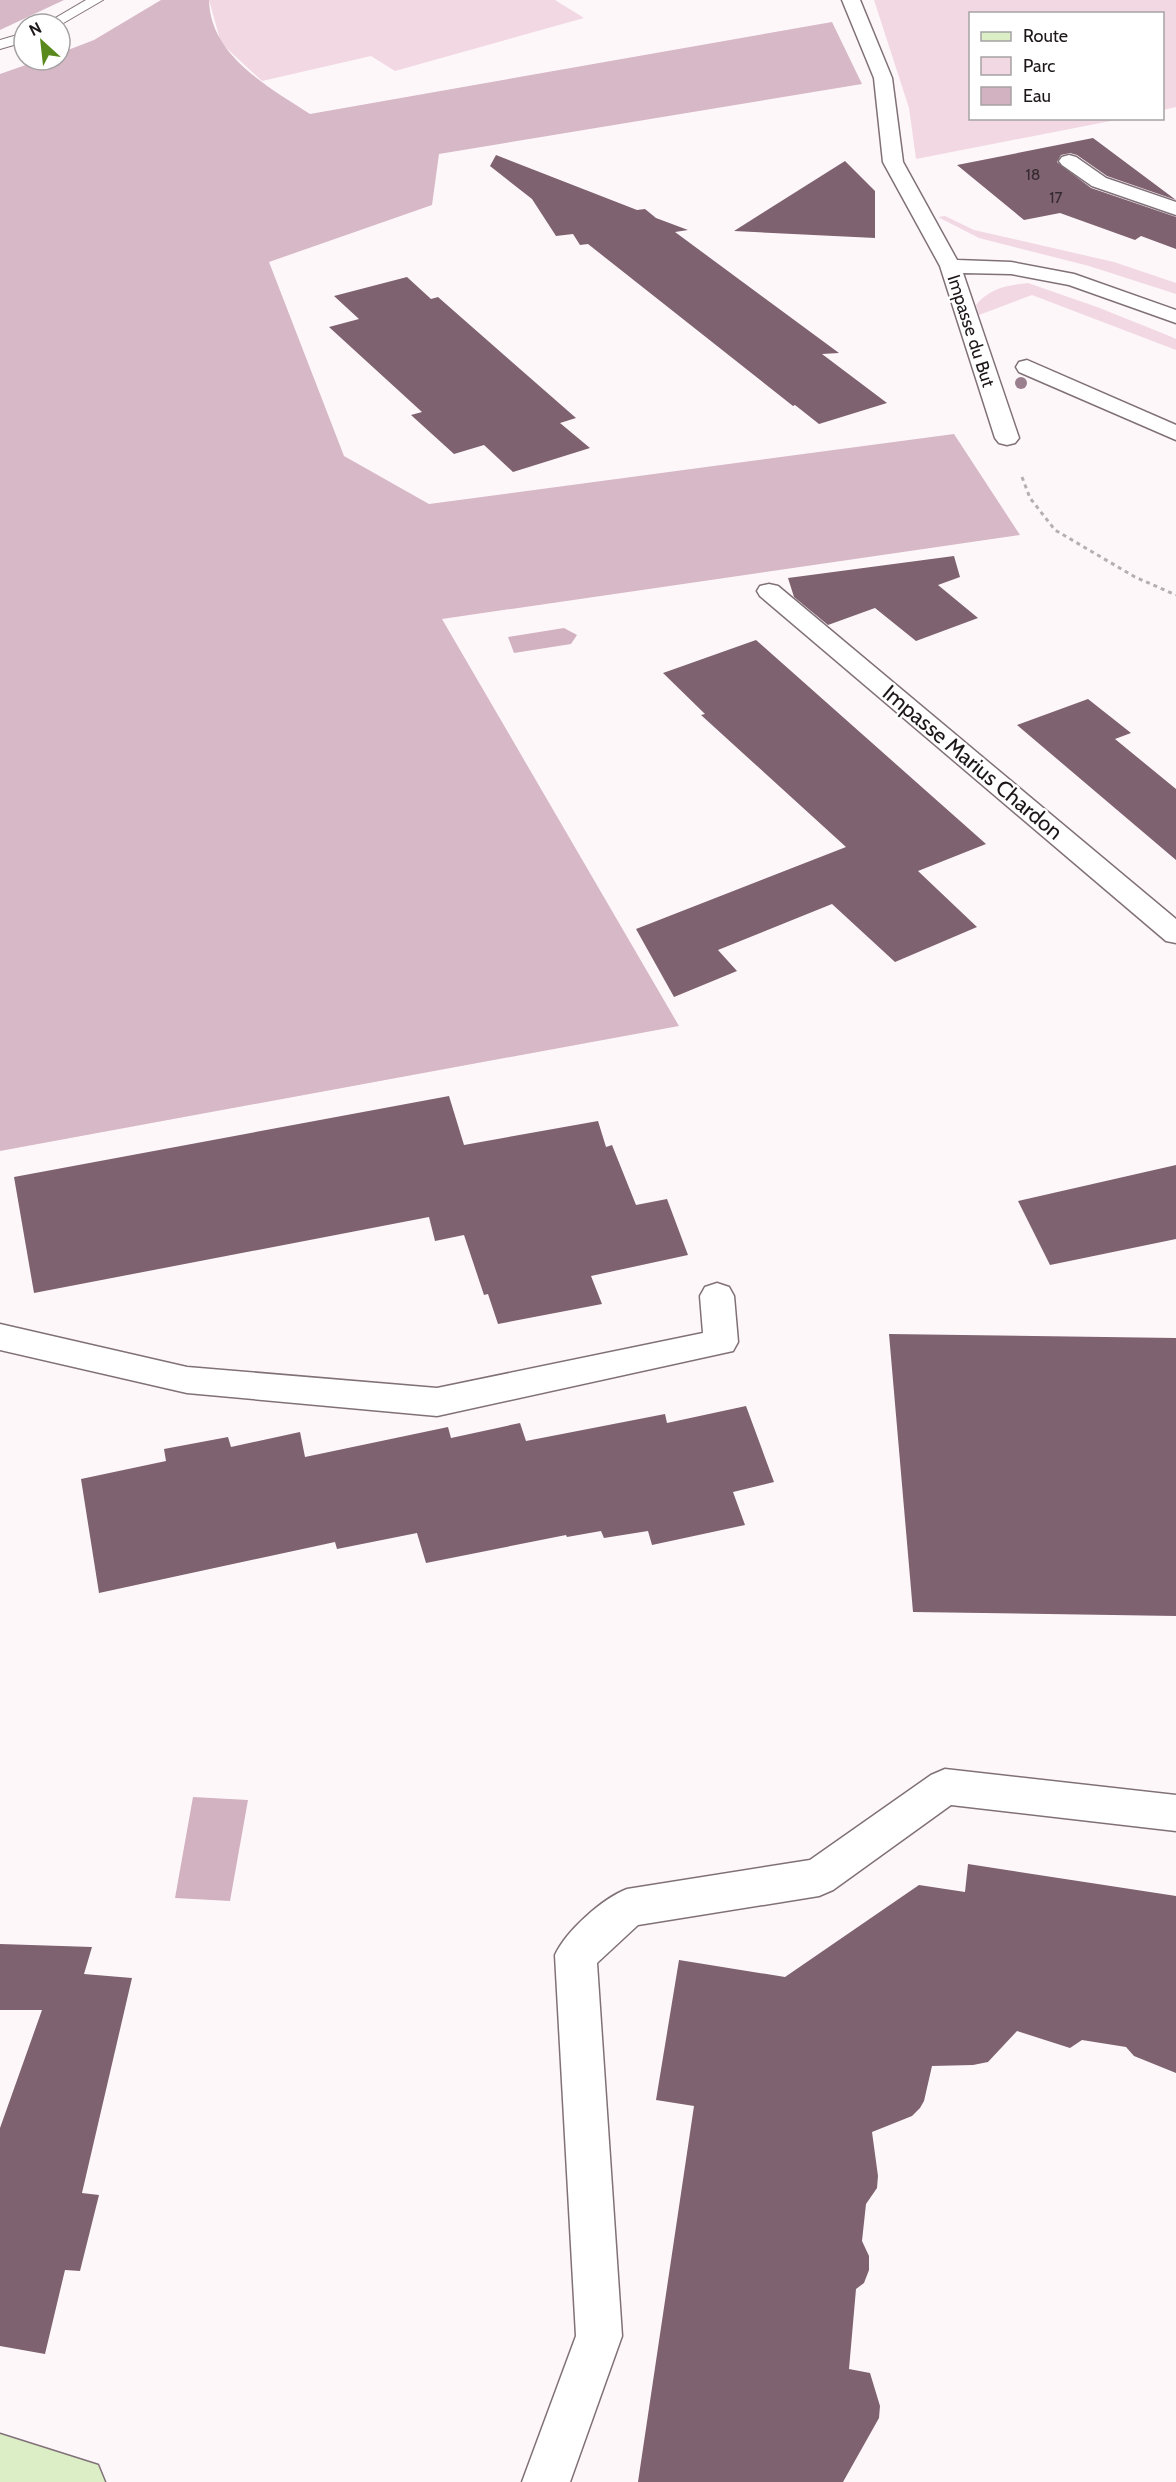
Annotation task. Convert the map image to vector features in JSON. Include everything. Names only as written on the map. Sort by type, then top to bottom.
[{"type":"street","name":"Impasse du But","points":[[851,0],[883,78],[893,162],[950,266],[1007,438]]},
{"type":"street","points":[[1068,161],[1099,182],[1176,209]]},
{"type":"street","points":[[950,266],[1011,268],[1074,280],[1176,317]]},
{"type":"street","points":[[1027,368],[1176,433]]},
{"type":"street","name":"Impasse Marius Chardon","points":[[769,591],[1176,933]]},
{"type":"street","points":[[0,1337],[187,1380],[437,1402],[722,1342],[717,1296]]},
{"type":"street","points":[[546,2482],[599,2336],[576,1956],[627,1908],[819,1878],[945,1786],[1176,1813]]},
{"type":"street","points":[[0,2458],[81,2482]]},
{"type":"lane","points":[[72,13],[96,0]]},
{"type":"path","points":[[1007,438],[1030,498],[1055,530],[1135,577],[1176,595]]},
{"type":"green space","points":[[209,0],[555,0],[584,18],[395,71],[371,56],[262,81],[221,43]]},
{"type":"green space","points":[[874,0],[1176,0],[1176,107],[1164,110],[1164,12],[969,12],[969,120],[1116,120],[916,159],[909,108]]},
{"type":"green space","points":[[945,216],[974,230],[1114,262],[1176,283],[1176,294],[1089,266],[979,238],[938,217]]},
{"type":"green space","points":[[1028,283],[1097,307],[1176,339],[1176,350],[1032,295],[979,315],[976,305],[993,291],[1006,286]]},
{"type":"shaded area","points":[[0,0],[64,0],[38,12],[12,12],[12,24],[0,30]]},
{"type":"shaded area","points":[[161,0],[209,0],[212,20],[219,38],[231,54],[260,81],[310,114],[832,22],[862,84],[439,154],[432,205],[269,262],[344,456],[429,504],[954,434],[1020,535],[442,619],[679,1026],[0,1151],[0,74],[12,70],[12,72],[72,72],[72,48],[94,40]]},
{"type":"water","points":[[564,628],[577,635],[571,644],[514,653],[508,637]]},
{"type":"water","points":[[193,1797],[248,1800],[230,1901],[175,1898]]},
{"type":"building","points":[[1093,138],[1176,200],[1107,176],[1077,155],[1070,153],[1061,155],[1057,162],[1091,188],[1176,217],[1176,249],[1141,236],[1135,240],[1060,213],[1024,220],[957,165]]},
{"type":"building","points":[[496,155],[637,210],[645,209],[656,218],[688,230],[675,232],[839,353],[822,354],[887,403],[819,424],[588,244],[580,245],[573,234],[556,236],[532,199],[490,166]]},
{"type":"building","points":[[845,161],[875,191],[875,238],[734,231]]},
{"type":"building","points":[[407,277],[431,299],[438,297],[576,418],[560,423],[590,448],[513,472],[484,445],[454,454],[411,415],[422,412],[329,327],[359,319],[334,296]]},
{"type":"building","points":[[954,556],[960,577],[938,585],[978,618],[916,641],[875,608],[828,625],[794,597],[788,578]]},
{"type":"building","points":[[756,640],[986,844],[918,871],[977,927],[895,962],[832,904],[718,950],[737,971],[674,997],[636,929],[846,847],[701,715],[705,714],[663,673]]},
{"type":"building","points":[[1088,699],[1131,733],[1115,739],[1176,789],[1176,860],[1017,725]]},
{"type":"building","points":[[449,1096],[464,1145],[598,1121],[606,1147],[612,1145],[636,1205],[667,1199],[688,1255],[591,1276],[602,1304],[498,1324],[488,1294],[484,1295],[464,1235],[435,1241],[429,1217],[34,1293],[14,1177]]},
{"type":"building","points":[[1176,1165],[1176,1239],[1050,1265],[1018,1201]]},
{"type":"building","points":[[889,1334],[1176,1338],[1176,1616],[913,1612]]},
{"type":"building","points":[[746,1406],[774,1482],[733,1492],[745,1525],[652,1545],[648,1531],[604,1538],[601,1531],[567,1537],[566,1535],[426,1563],[417,1533],[337,1549],[335,1542],[99,1593],[81,1479],[166,1461],[164,1449],[228,1437],[231,1447],[300,1432],[305,1457],[448,1427],[451,1438],[520,1423],[526,1441],[665,1414],[667,1423]]},
{"type":"building","points":[[968,1864],[1176,1896],[1176,2073],[1134,2056],[1126,2047],[1082,2040],[1070,2048],[1017,2031],[988,2062],[973,2065],[932,2066],[924,2101],[920,2108],[912,2116],[872,2132],[878,2176],[877,2188],[866,2204],[862,2241],[869,2256],[869,2270],[864,2283],[856,2289],[849,2369],[870,2373],[880,2406],[879,2418],[843,2482],[638,2482],[694,2106],[656,2100],[679,1960],[785,1977],[919,1885],[965,1892]]},
{"type":"building","points":[[0,1944],[92,1947],[84,1974],[132,1978],[82,2193],[99,2195],[80,2271],[65,2270],[45,2354],[0,2346],[0,2128],[42,2010],[0,2010]]}]
